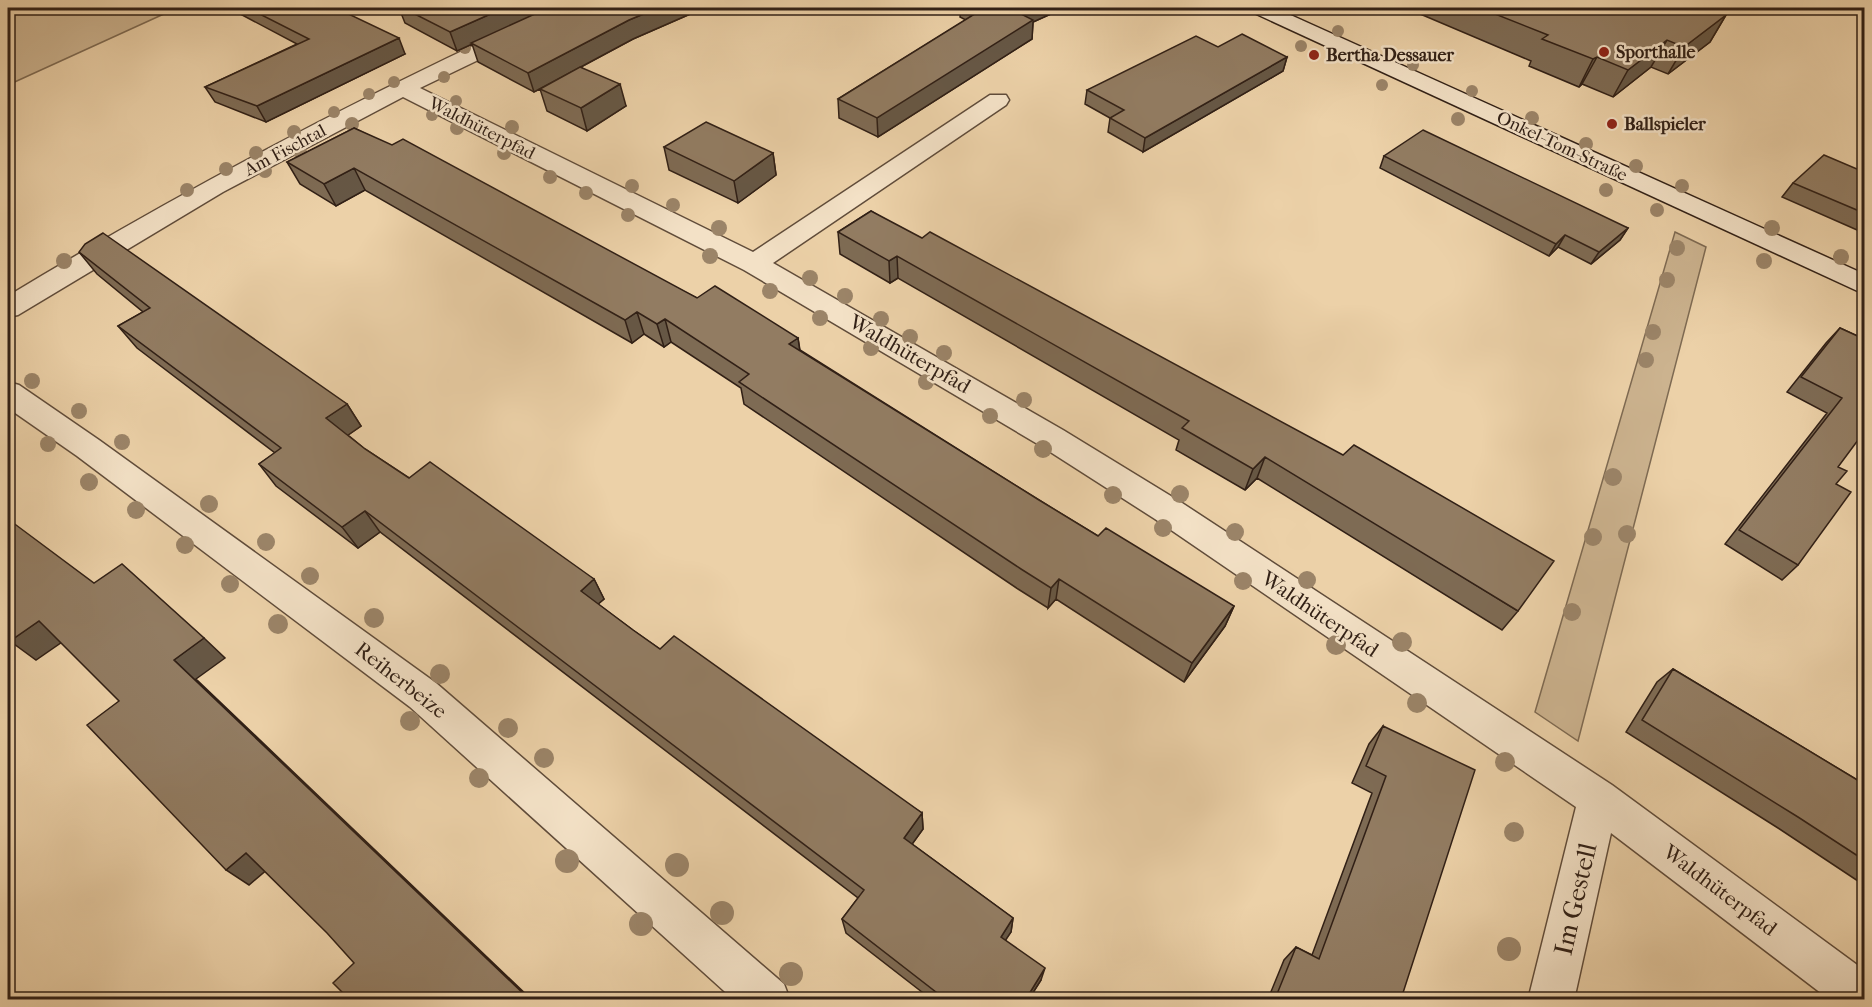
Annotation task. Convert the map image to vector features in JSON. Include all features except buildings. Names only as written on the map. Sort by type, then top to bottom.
[{"type":"street","name":"Am Fischtal","points":[[8,308],[182,206],[403,88],[571,8]]},
{"type":"street","name":"Onkel-Tom-Straße","points":[[1259,8],[1864,285]]},
{"type":"street","name":"Waldhüterpfad","points":[[403,88],[754,264],[1003,407],[1129,486],[1598,799],[1864,997]]},
{"type":"street","points":[[754,264],[998,100]]},
{"type":"street","name":"Reiherbeize","points":[[8,393],[106,461],[423,695],[768,999]]},
{"type":"street","name":"Im Gestell","points":[[1551,999],[1598,799]]},
{"type":"shaded area","points":[[8,8],[177,8],[8,85]]},
{"type":"shaded area","points":[[1675,232],[1706,247],[1578,741],[1535,712]]},
{"type":"place","name":"Sporthalle","points":[[1604,52]]},
{"type":"place","name":"Bertha Dessauer","points":[[1314,55]]},
{"type":"place","name":"Ballspieler","points":[[1612,124]]}]
